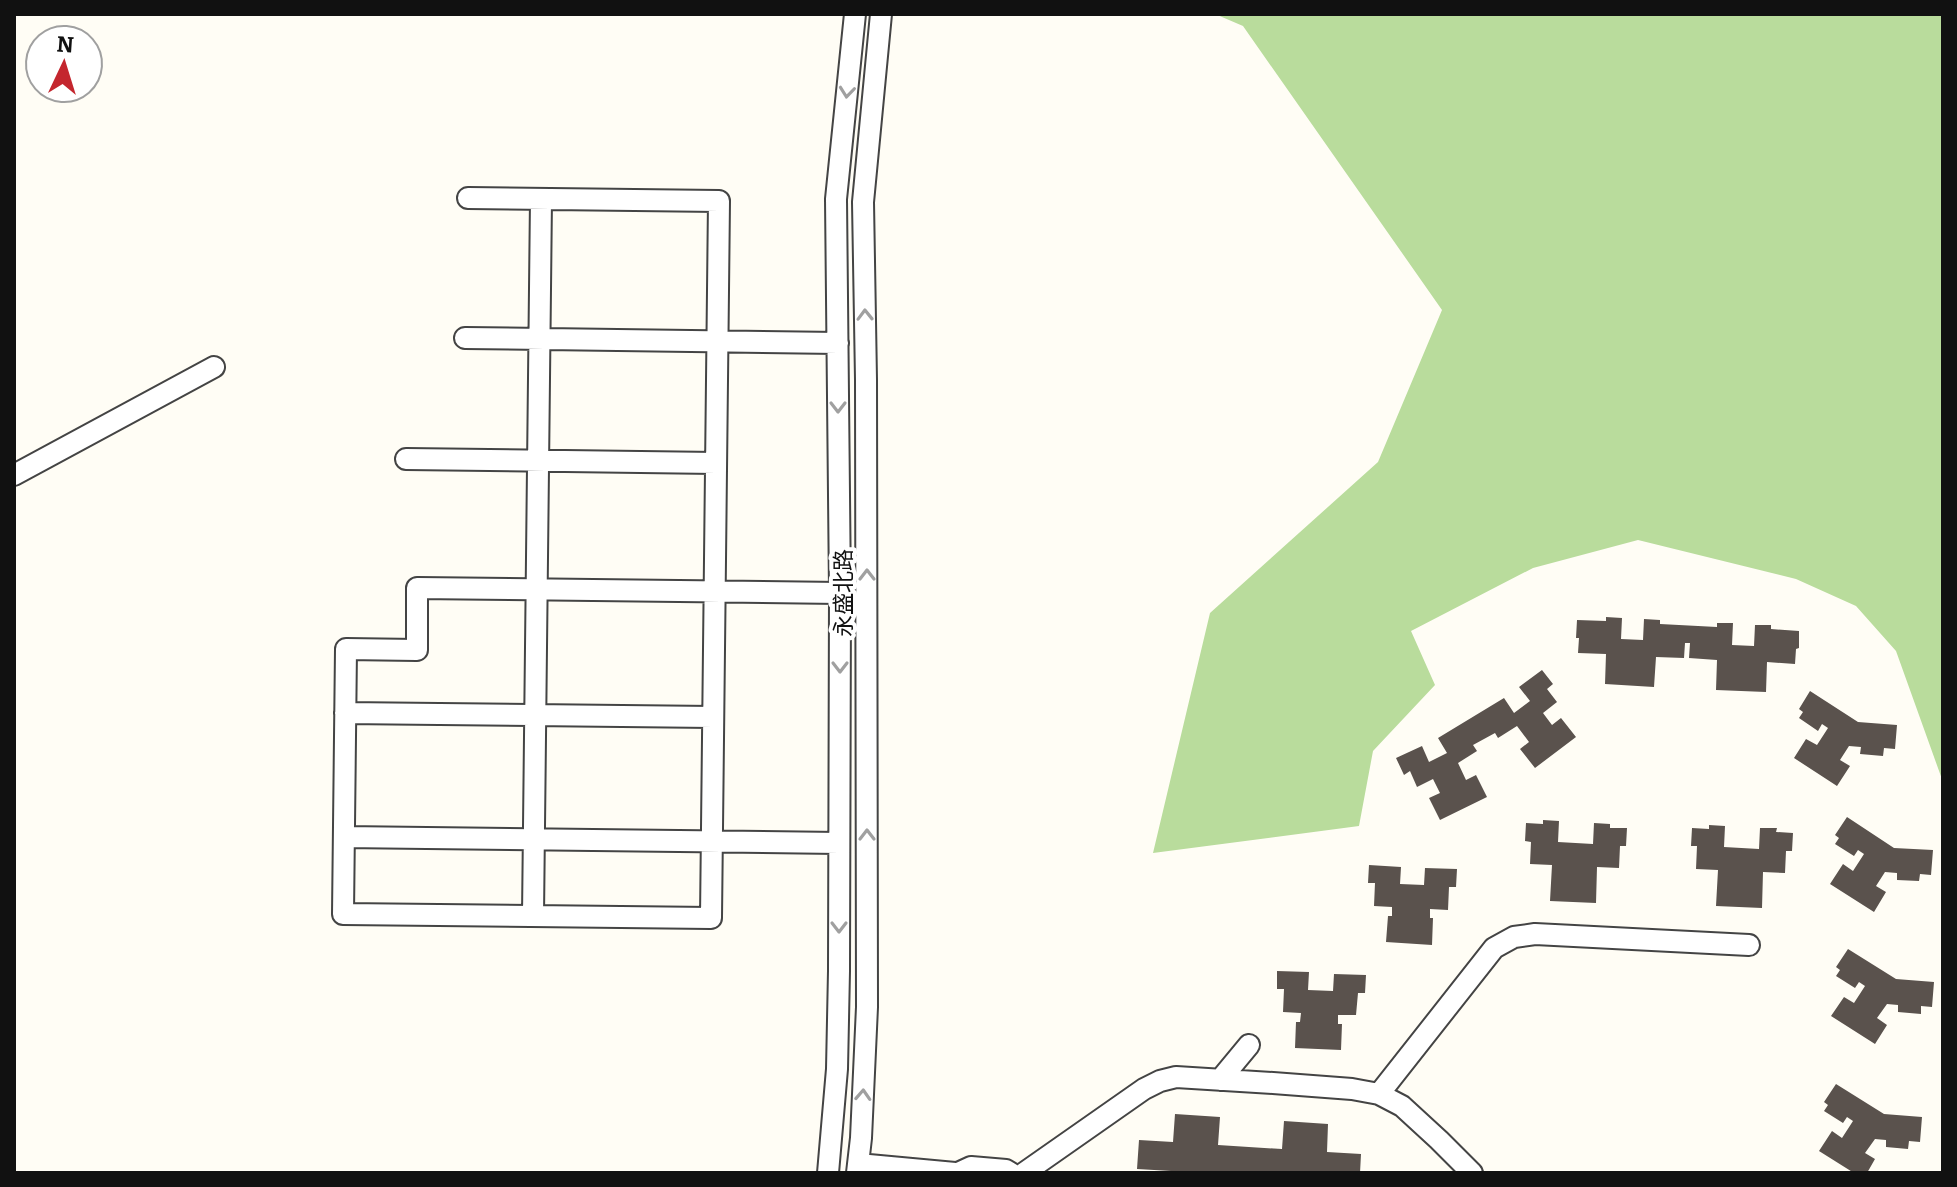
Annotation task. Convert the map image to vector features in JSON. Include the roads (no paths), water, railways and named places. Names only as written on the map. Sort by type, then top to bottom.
[{"type":"street","name":"永盛北路","points":[[828,1173],[837,1069],[839,843],[836,199],[855,14]]},
{"type":"street","name":"永盛北路","points":[[857,1168],[867,1007],[863,202],[881,14]]},
{"type":"street","points":[[468,198],[719,201],[714,591],[713,717],[711,841],[711,918],[343,914],[346,649],[417,650],[417,588],[714,591],[840,593]]},
{"type":"street","points":[[533,916],[541,199]]},
{"type":"street","points":[[465,338],[838,343]]},
{"type":"street","points":[[14,475],[214,367]]},
{"type":"street","points":[[406,459],[716,463]]},
{"type":"street","points":[[345,713],[713,717]]},
{"type":"street","points":[[344,837],[839,843]]},
{"type":"street","points":[[1379,1094],[1494,948],[1514,937],[1535,934],[1749,945]]},
{"type":"street","points":[[1220,1080],[1249,1045]]},
{"type":"street","points":[[1024,1173],[1144,1089],[1176,1077],[1352,1089],[1379,1094],[1402,1106],[1472,1173]]},
{"type":"street","points":[[857,1168],[956,1173],[971,1167],[1011,1173]]}]
